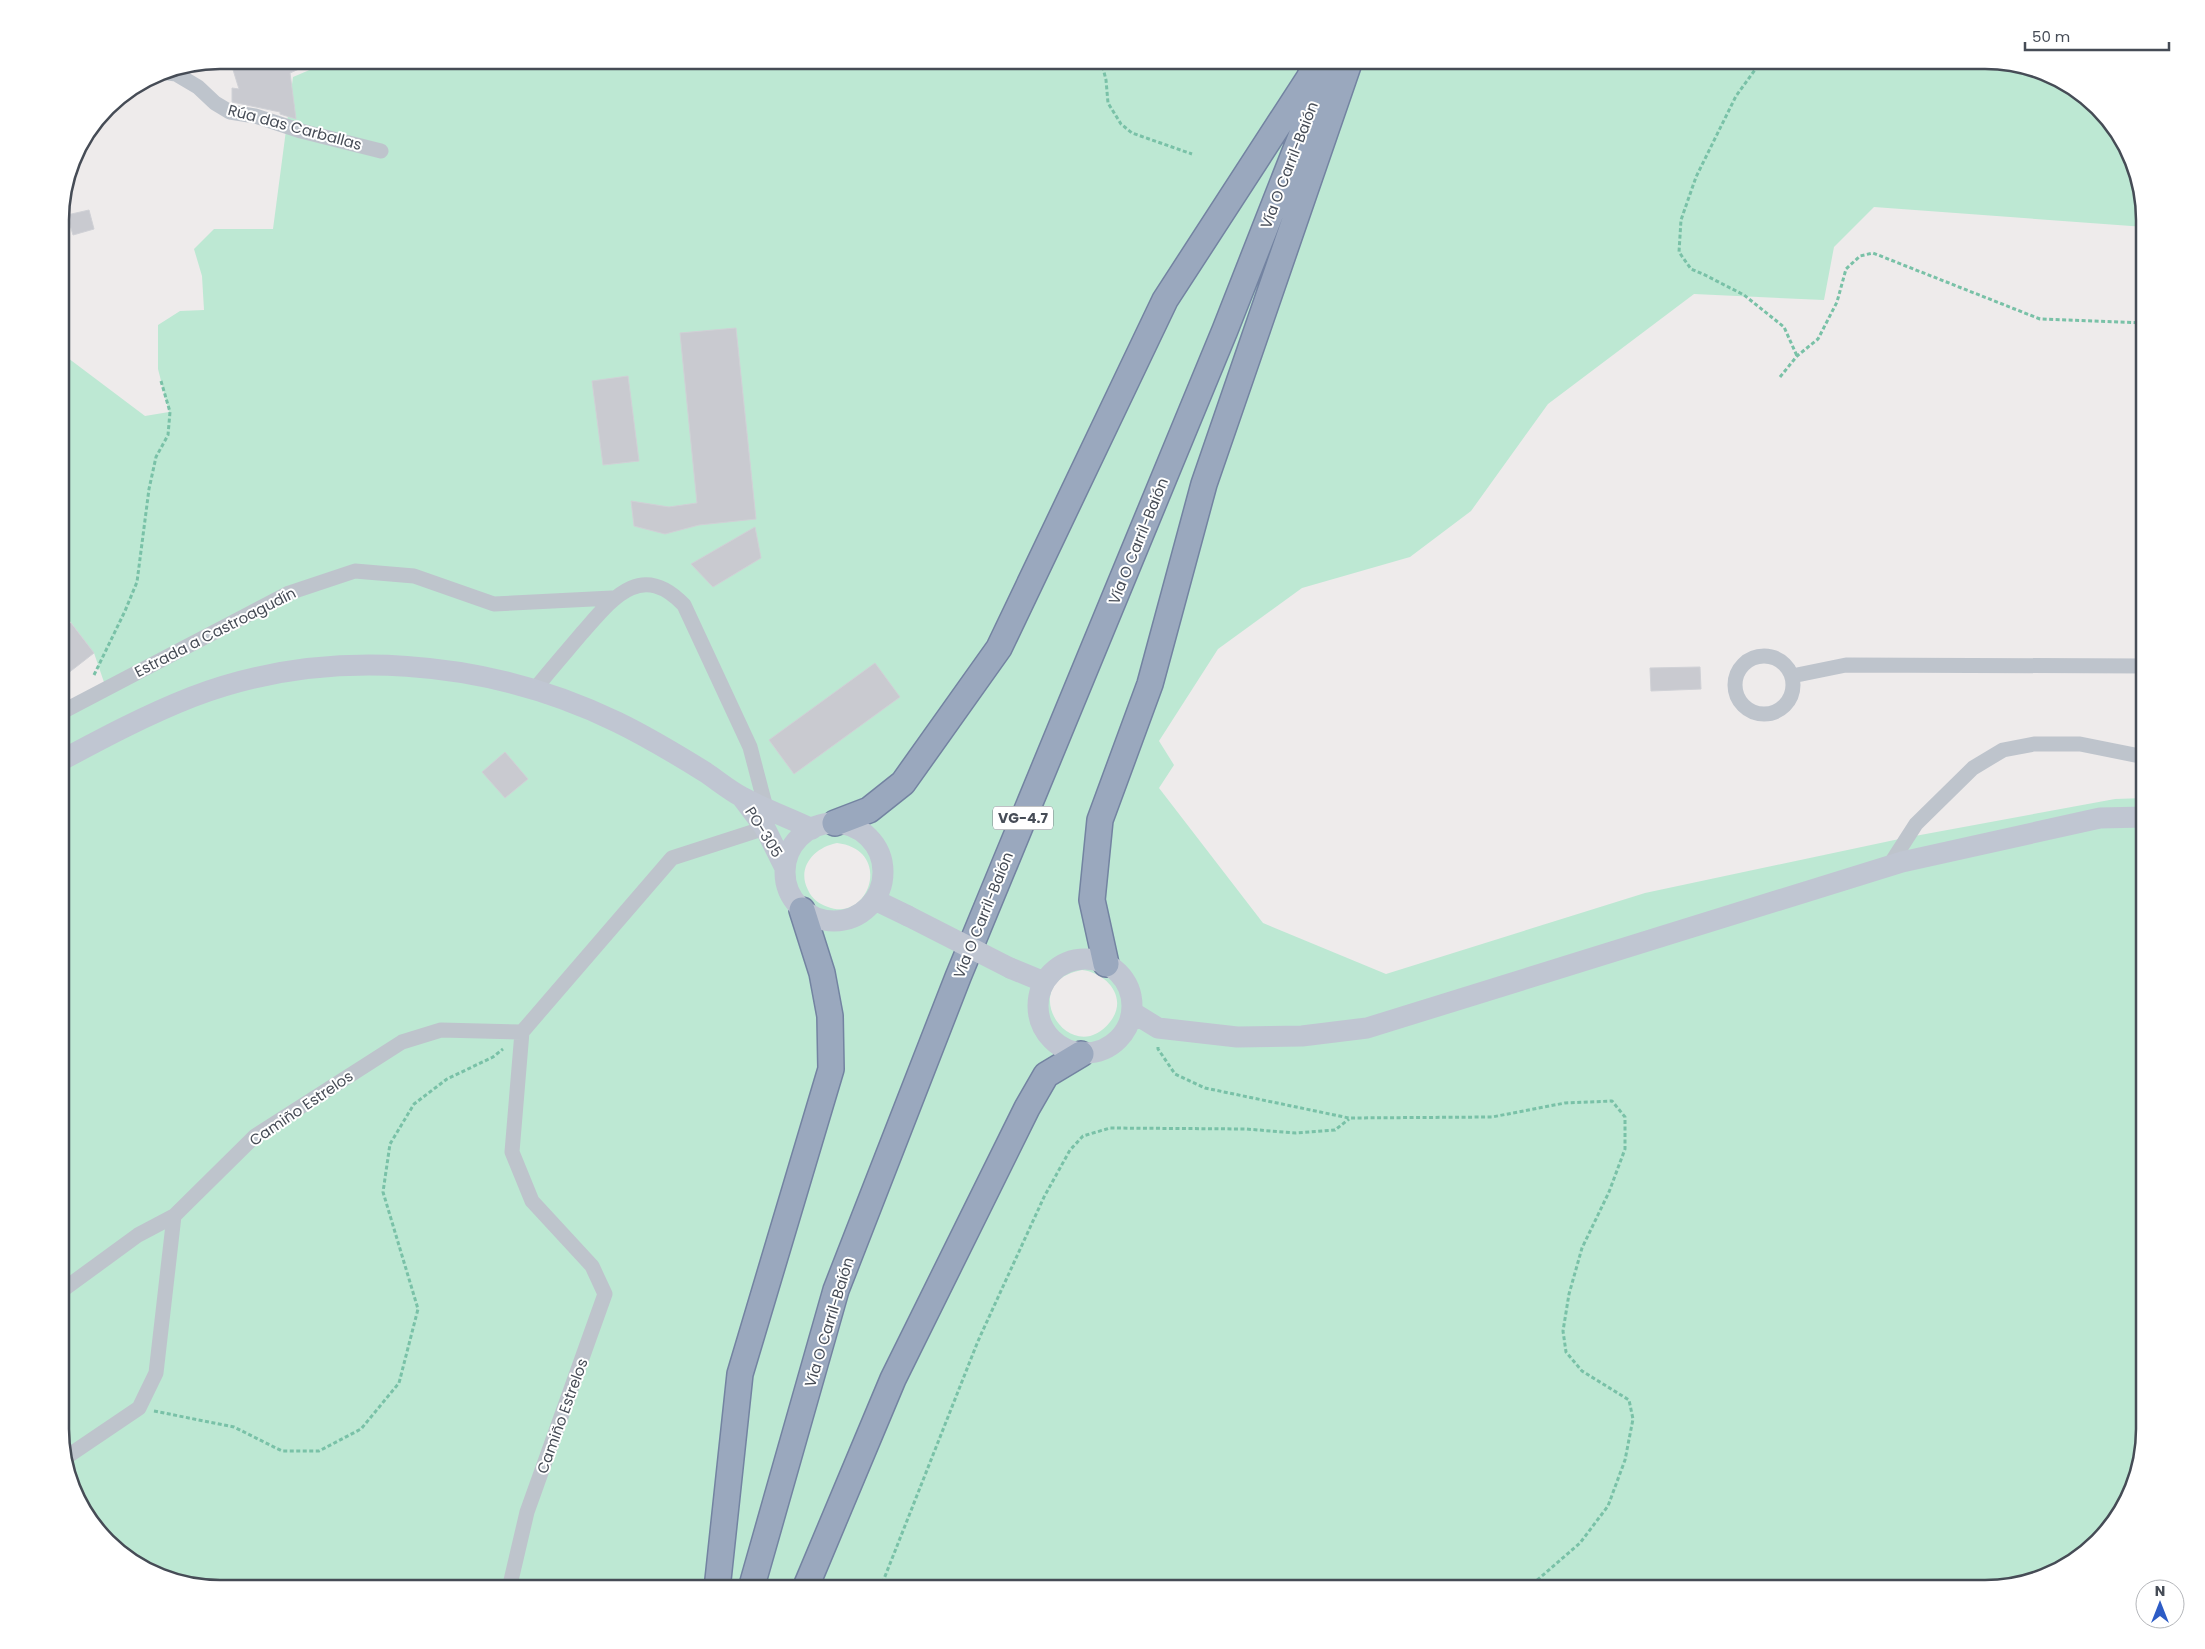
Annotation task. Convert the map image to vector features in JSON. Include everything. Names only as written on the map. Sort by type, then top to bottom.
[{"type":"highway","points":[[823,826],[869,810],[903,783],[998,648],[1165,300],[1313,69]]},
{"type":"highway","name":"Vía O Carril-Baión","points":[[754,1580],[836,1290],[958,977],[1221,340],[1327,69]]},
{"type":"highway","points":[[1106,964],[1092,900],[1100,820],[1150,684],[1204,484],[1347,69]]},
{"type":"highway","points":[[718,1580],[740,1374],[831,1069],[830,1016],[827,999],[822,973],[802,910]]},
{"type":"highway","points":[[809,1580],[893,1379],[1026,1108],[1046,1075],[1081,1054]]},
{"type":"main road","name":"PO-305","points":[[69,755],[132,723],[193,697],[263,676],[330,667],[404,665],[486,676],[535,689],[576,703],[664,746],[742,797],[766,818],[785,868],[786,884],[802,910]]},
{"type":"main road","points":[[1132,1012],[1158,1028],[1237,1037],[1302,1036],[1366,1028],[1889,866],[2100,818],[2136,817]]},
{"type":"main road","name":"PO-305","points":[[766,818],[823,826],[850,826],[863,833],[877,850],[883,872],[881,887],[875,900]]},
{"type":"main road","name":"PO-305","points":[[785,868],[790,852],[799,839],[823,826]]},
{"type":"main road","points":[[802,910],[816,918],[832,922],[856,916],[875,900],[1010,968],[1044,982]]},
{"type":"main road","points":[[1078,959],[1092,959],[1106,964],[1118,972],[1126,984],[1131,997],[1132,1012],[1128,1026],[1120,1038],[1109,1047],[1096,1053],[1081,1054],[1068,1051],[1056,1044],[1043,1028],[1037,1008],[1038,995],[1044,982],[1053,971],[1065,963],[1078,959]]},
{"type":"street","name":"Rúa das Carballas","points":[[178,75],[198,87],[215,103],[230,112],[255,116],[301,131],[381,151]]},
{"type":"street","name":"Estrada a Castroagudín","points":[[69,708],[289,593],[355,571],[414,576],[494,604],[612,598]]},
{"type":"street","name":"Estrada a Castroagudín","points":[[535,689],[612,598],[634,586],[654,585],[672,592],[684,605],[750,747],[766,818]]},
{"type":"street","points":[[1792,676],[1846,665],[2136,666]]},
{"type":"street","points":[[1889,866],[1916,824],[1973,768],[2003,750],[2034,744],[2080,744],[2136,755]]},
{"type":"street","points":[[522,1032],[672,858],[766,818]]},
{"type":"street","name":"Camiño Estrelos","points":[[69,1285],[138,1235],[174,1216],[255,1136],[402,1042],[440,1030],[522,1032],[512,1152],[532,1201],[592,1266],[605,1294],[527,1512],[511,1580]]},
{"type":"street","points":[[71,1454],[139,1408],[156,1373],[174,1216]]},
{"type":"path","points":[[1103,69],[1108,103],[1121,124],[1132,133],[1192,154]]},
{"type":"path","points":[[1756,69],[1736,96],[1696,177],[1681,220],[1679,252],[1691,269],[1744,296],[1784,327],[1797,356]]},
{"type":"path","points":[[1780,377],[1797,356],[1818,339],[1837,302],[1846,269],[1860,256],[1873,252],[2040,319],[2136,323]]},
{"type":"path","points":[[82,701],[126,611],[137,582],[156,458],[168,435],[170,412],[161,381]]},
{"type":"path","points":[[1158,1028],[1158,1049],[1175,1074],[1205,1088],[1349,1118],[1492,1117],[1566,1103],[1612,1101],[1625,1117],[1625,1149],[1609,1192],[1582,1248],[1569,1294],[1563,1331],[1566,1352],[1582,1372],[1628,1400],[1634,1419],[1625,1460],[1608,1506],[1580,1543],[1537,1580]]},
{"type":"path","points":[[139,1408],[234,1426],[282,1451],[319,1451],[361,1429],[399,1383],[418,1309],[383,1192],[390,1144],[414,1104],[447,1079],[494,1057],[522,1032]]},
{"type":"path","points":[[884,1580],[978,1341],[1044,1197],[1070,1150],[1083,1136],[1110,1128],[1246,1129],[1296,1133],[1335,1130],[1349,1118]]},
{"type":"green space","points":[[312,69],[1985,69],[2005,70],[2034,77],[2052,84],[2077,100],[2105,128],[2121,153],[2133,190],[2136,226],[1874,207],[1834,247],[1824,300],[1694,294],[1548,404],[1471,511],[1410,557],[1302,588],[1218,649],[1159,741],[1174,765],[1159,788],[1263,923],[1386,974],[1645,893],[1904,838],[2115,799],[2136,798],[2136,1429],[2135,1449],[2125,1487],[2105,1521],[2077,1549],[2052,1565],[2024,1575],[2005,1579],[1985,1580],[220,1580],[200,1579],[171,1572],[153,1565],[128,1549],[106,1529],[89,1505],[77,1478],[69,1439],[69,708],[106,688],[94,653],[69,620],[69,359],[145,416],[169,412],[158,369],[158,325],[180,311],[204,310],[202,276],[194,249],[214,229],[273,229],[293,77]],"holes":[[[837,843],[855,848],[865,858],[870,871],[869,884],[864,896],[855,905],[842,909],[828,907],[816,901],[805,882],[804,874],[810,859],[822,849]],[[1082,970],[1091,972],[1107,981],[1116,996],[1117,1004],[1110,1022],[1095,1034],[1079,1036],[1066,1031],[1056,1019],[1050,1005],[1052,990],[1062,978]]]},
{"type":"building","points":[[233,69],[299,69],[290,73],[296,119],[280,114],[280,112],[232,102],[232,88],[239,89]]},
{"type":"building","points":[[89,210],[94,229],[73,235],[69,215]]},
{"type":"building","points":[[736,328],[756,519],[699,525],[665,534],[634,526],[631,501],[669,507],[697,503],[680,333]]},
{"type":"building","points":[[628,376],[639,461],[603,465],[592,381]]},
{"type":"building","points":[[755,527],[761,558],[713,587],[691,564]]},
{"type":"building","points":[[71,623],[94,653],[69,672],[69,646],[69,624]]},
{"type":"building","points":[[875,663],[900,697],[794,774],[769,740]]},
{"type":"building","points":[[1700,667],[1701,689],[1651,691],[1650,668]]},
{"type":"building","points":[[505,752],[528,779],[505,798],[482,772]]}]
